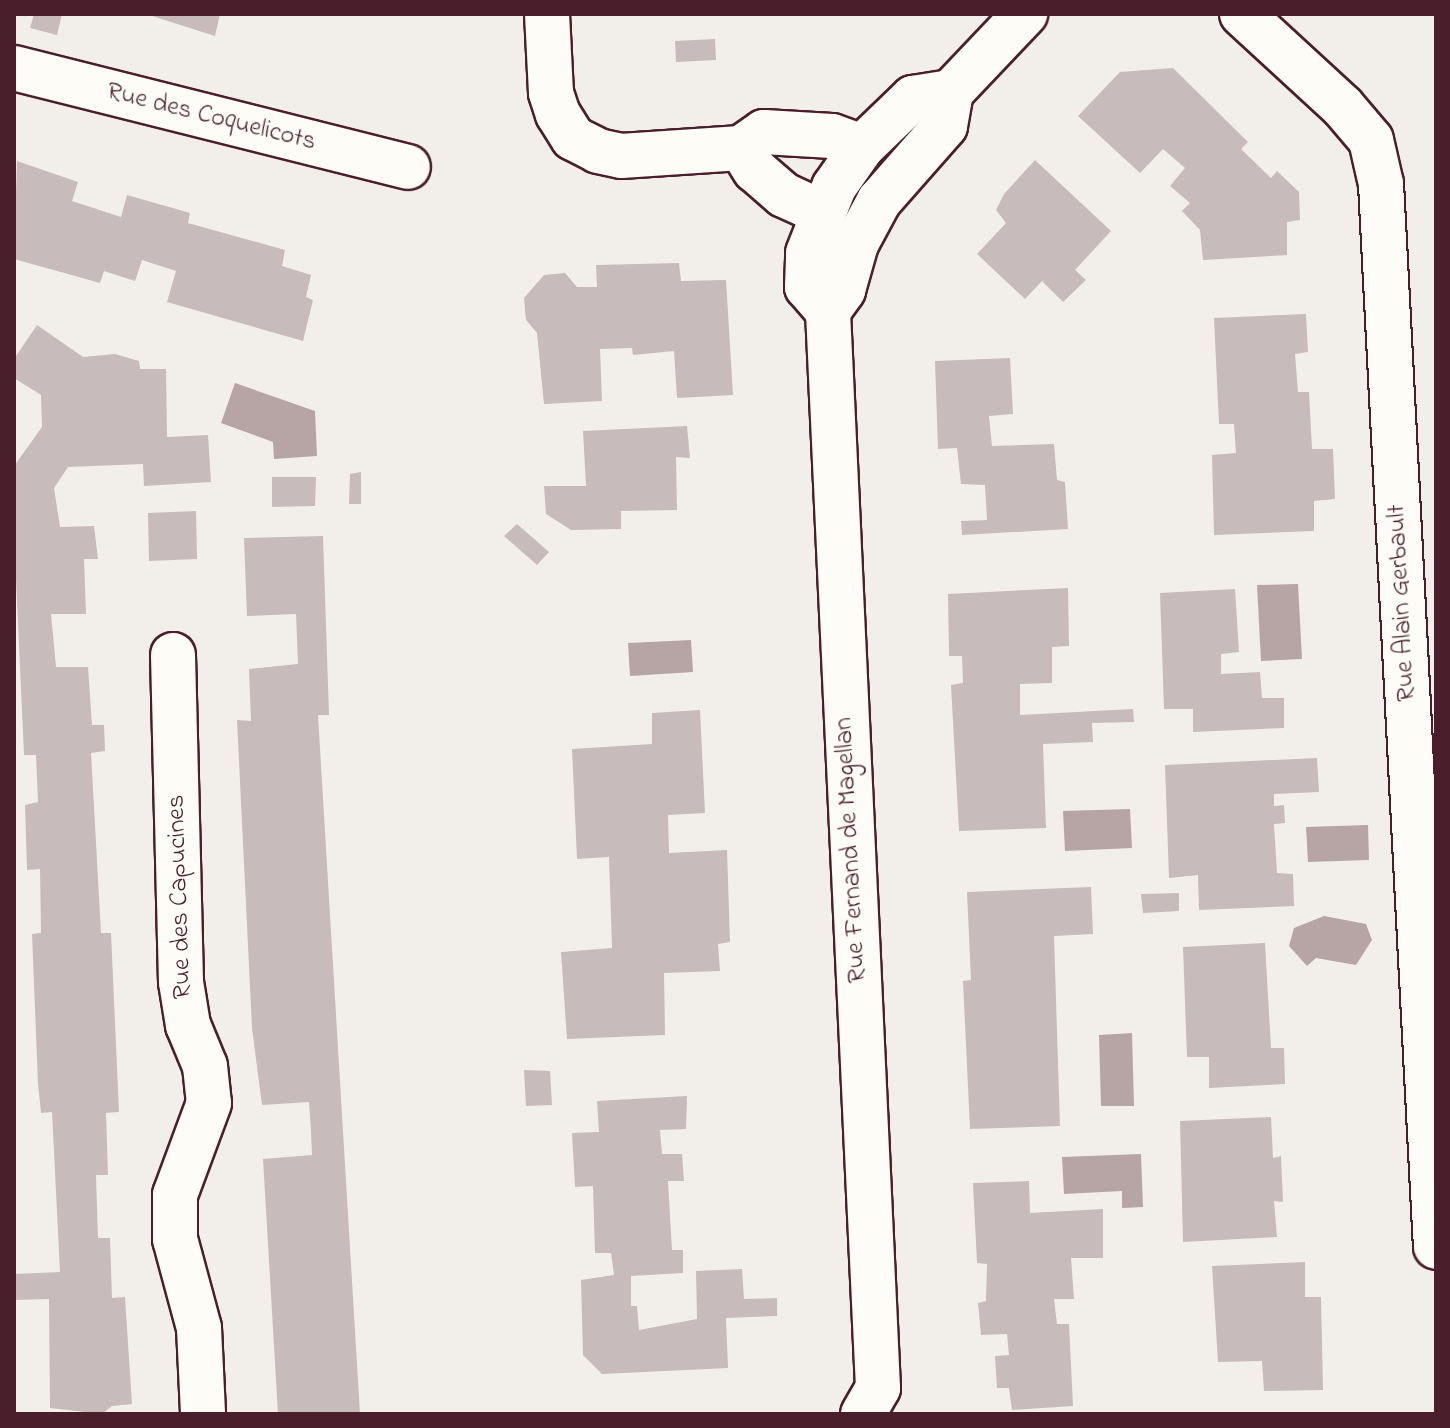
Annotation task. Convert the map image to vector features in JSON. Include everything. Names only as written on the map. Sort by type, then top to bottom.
[{"type":"street","points":[[547,14],[551,93],[573,138],[621,156],[741,148],[764,132],[832,136],[862,147]]},
{"type":"street","points":[[951,92],[913,98],[862,147],[821,212],[808,253],[807,287],[828,311],[843,290],[856,244],[879,201],[945,126],[951,92],[1025,14]]},
{"type":"street","name":"Rue Alain Gerbault","points":[[1242,14],[1343,107],[1371,140],[1381,184],[1436,1247]]},
{"type":"street","name":"Rue des Coquelicots","points":[[14,68],[408,167]]},
{"type":"street","points":[[862,147],[879,201]]},
{"type":"street","points":[[741,148],[755,170],[784,195],[821,212],[879,201]]},
{"type":"street","name":"Rue Fernand de Magellan","points":[[828,311],[881,1405]]},
{"type":"street","name":"Rue des Capucines","points":[[173,655],[181,982],[188,1025],[205,1066],[209,1103],[175,1195],[175,1239],[199,1328],[203,1414]]},
{"type":"shaded area","points":[[235,383],[315,411],[317,456],[274,459],[273,442],[221,423]]},
{"type":"shaded area","points":[[1298,584],[1302,659],[1261,661],[1257,585]]},
{"type":"shaded area","points":[[691,640],[693,672],[630,676],[628,643]]},
{"type":"shaded area","points":[[1130,809],[1132,848],[1065,851],[1063,811]]},
{"type":"shaded area","points":[[1368,825],[1369,860],[1308,862],[1306,827]]},
{"type":"shaded area","points":[[1324,916],[1366,924],[1372,940],[1356,965],[1316,958],[1307,966],[1289,946],[1294,928]]},
{"type":"shaded area","points":[[1132,1033],[1134,1106],[1101,1106],[1099,1035]]},
{"type":"shaded area","points":[[1141,1154],[1143,1207],[1122,1208],[1122,1191],[1064,1194],[1062,1157]]},
{"type":"building","points":[[34,14],[62,14],[57,35],[30,28]]},
{"type":"building","points":[[146,14],[220,14],[215,36]]},
{"type":"building","points":[[715,39],[716,60],[676,62],[675,41]]},
{"type":"building","points":[[1173,68],[1248,142],[1241,149],[1271,178],[1277,171],[1299,192],[1300,220],[1287,222],[1287,255],[1203,260],[1200,230],[1182,211],[1190,203],[1170,186],[1185,168],[1163,149],[1140,173],[1078,116],[1120,72]]},
{"type":"building","points":[[1035,160],[1111,231],[1075,270],[1086,280],[1063,302],[1042,281],[1025,299],[977,254],[1006,223],[996,210],[1004,194]]},
{"type":"building","points":[[17,161],[78,182],[72,201],[121,217],[127,195],[190,213],[188,223],[285,250],[282,266],[311,275],[306,297],[313,300],[303,341],[167,302],[176,271],[142,260],[135,281],[104,271],[100,283],[14,259]]},
{"type":"building","points":[[679,263],[681,281],[726,280],[733,395],[677,398],[674,351],[633,355],[632,348],[600,349],[602,401],[544,404],[537,333],[526,320],[524,298],[544,275],[565,273],[577,287],[597,287],[596,265]]},
{"type":"building","points":[[1306,314],[1308,352],[1295,354],[1298,392],[1309,392],[1312,449],[1333,449],[1335,499],[1314,501],[1314,531],[1214,535],[1212,455],[1236,453],[1234,424],[1219,424],[1214,318]]},
{"type":"building","points":[[37,325],[83,357],[115,354],[139,361],[140,369],[166,369],[167,437],[208,435],[211,482],[144,486],[143,464],[68,467],[54,488],[60,527],[94,526],[98,559],[84,559],[86,614],[51,614],[56,667],[88,667],[92,725],[104,725],[105,751],[91,753],[101,933],[111,933],[119,1112],[106,1113],[108,1175],[96,1175],[98,1238],[110,1238],[112,1298],[125,1297],[132,1404],[112,1406],[102,1414],[50,1408],[49,1299],[14,1300],[14,1274],[60,1272],[52,1112],[41,1113],[38,1084],[32,934],[41,933],[40,869],[27,870],[25,805],[38,802],[36,755],[24,755],[14,536],[14,466],[42,427],[41,395],[14,378],[14,359]]},
{"type":"building","points":[[1010,358],[1013,414],[989,416],[992,446],[1054,444],[1057,480],[1065,482],[1068,529],[962,535],[961,521],[987,520],[985,485],[961,484],[957,448],[938,449],[935,361]]},
{"type":"building","points":[[687,426],[690,458],[676,457],[677,510],[621,511],[621,529],[571,530],[546,514],[544,486],[586,486],[583,431]]},
{"type":"building","points":[[361,472],[361,504],[349,504],[350,474]]},
{"type":"building","points":[[272,477],[316,477],[315,506],[272,507]]},
{"type":"building","points":[[196,511],[197,559],[149,561],[148,513]]},
{"type":"building","points":[[517,524],[549,552],[537,565],[504,536]]},
{"type":"building","points":[[323,536],[329,715],[318,715],[360,1414],[278,1414],[263,1159],[312,1155],[311,1131],[309,1102],[262,1105],[252,1028],[237,720],[251,721],[249,669],[298,664],[296,614],[247,616],[244,538]]},
{"type":"building","points":[[1068,588],[1069,646],[1052,647],[1052,683],[1020,684],[1020,715],[1133,709],[1134,722],[1092,723],[1093,742],[1043,744],[1046,828],[959,831],[951,685],[963,683],[962,656],[949,656],[948,594]]},
{"type":"building","points":[[1235,589],[1239,652],[1221,654],[1221,674],[1260,672],[1262,698],[1284,698],[1284,728],[1193,732],[1193,709],[1164,709],[1160,593]]},
{"type":"building","points":[[700,710],[705,813],[668,815],[669,853],[727,850],[730,942],[718,944],[720,971],[664,973],[665,1035],[567,1039],[561,952],[612,948],[609,857],[577,859],[572,749],[652,744],[652,713]]},
{"type":"building","points":[[1317,758],[1319,792],[1274,794],[1274,806],[1284,805],[1285,823],[1274,824],[1277,873],[1293,874],[1294,906],[1199,910],[1198,875],[1169,878],[1165,765]]},
{"type":"building","points":[[1091,887],[1093,934],[1054,936],[1060,1126],[970,1129],[963,981],[971,980],[967,892]]},
{"type":"building","points":[[1179,893],[1179,911],[1143,913],[1141,894]]},
{"type":"building","points":[[1265,943],[1271,1048],[1284,1048],[1285,1084],[1209,1088],[1209,1057],[1187,1057],[1183,947]]},
{"type":"building","points":[[524,1070],[550,1071],[552,1105],[526,1106]]},
{"type":"building","points":[[687,1096],[686,1129],[660,1130],[662,1154],[682,1154],[684,1181],[668,1181],[672,1250],[683,1250],[683,1273],[631,1276],[631,1306],[637,1306],[639,1330],[697,1319],[696,1271],[742,1269],[744,1299],[777,1298],[777,1316],[726,1318],[728,1368],[602,1374],[583,1355],[581,1280],[614,1275],[611,1253],[595,1253],[593,1186],[575,1187],[572,1133],[599,1132],[597,1101]]},
{"type":"building","points":[[1271,1117],[1273,1158],[1281,1156],[1283,1202],[1274,1201],[1277,1237],[1183,1242],[1180,1121]]},
{"type":"building","points":[[1029,1181],[1030,1213],[1103,1209],[1103,1258],[1071,1258],[1074,1299],[1054,1299],[1057,1324],[1069,1324],[1073,1406],[1012,1410],[1009,1388],[997,1388],[995,1356],[1009,1355],[1007,1334],[981,1335],[978,1303],[986,1301],[987,1264],[977,1263],[973,1183]]},
{"type":"building","points":[[1305,1262],[1305,1297],[1321,1297],[1323,1390],[1264,1391],[1262,1361],[1218,1362],[1212,1266]]}]
